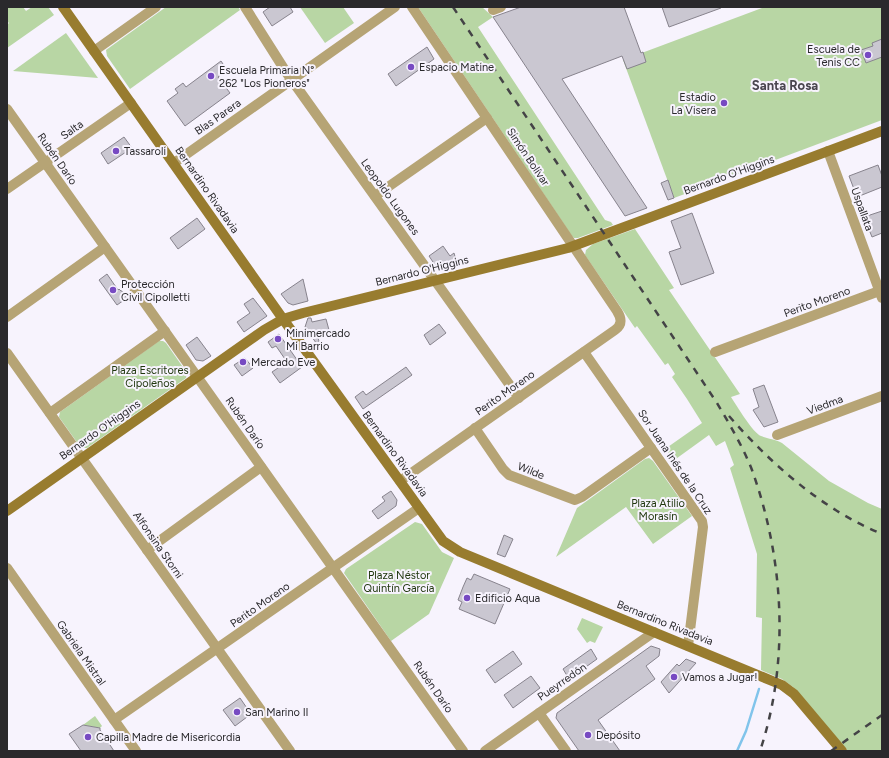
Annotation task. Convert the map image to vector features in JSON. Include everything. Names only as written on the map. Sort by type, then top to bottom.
[{"type":"main road","name":"Bernardino Rivadavia","points":[[63,7],[443,541],[454,550],[776,682],[789,689],[799,699],[842,751]]},
{"type":"main road","name":"Bernardo O'Higgins","points":[[7,511],[264,330],[284,319],[302,313],[574,246],[882,131]]},
{"type":"street","points":[[94,51],[156,7]]},
{"type":"street","name":"Leopoldo Lugones","points":[[245,7],[292,80],[519,398]]},
{"type":"street","name":"Blas Parera","points":[[174,163],[395,7]]},
{"type":"street","name":"Simón Bolívar","points":[[412,7],[574,246],[619,314],[621,322]]},
{"type":"street","name":"Salta","points":[[7,189],[131,103]]},
{"type":"street","name":"Rubén Darío","points":[[7,109],[463,751]]},
{"type":"street","points":[[375,196],[487,118]]},
{"type":"street","name":"Uspallata","points":[[828,151],[881,293]]},
{"type":"street","points":[[7,317],[105,247]]},
{"type":"street","name":"Perito Moreno","points":[[715,352],[881,293]]},
{"type":"street","name":"Perito Moreno","points":[[400,481],[615,330],[621,322]]},
{"type":"street","points":[[50,412],[165,331]]},
{"type":"street","name":"Sor Juana Inés de la Cruz","points":[[584,352],[701,517],[702,523],[688,646]]},
{"type":"street","name":"Alfonsina Storni","points":[[9,360],[50,412],[290,751]]},
{"type":"street","name":"Viedma","points":[[777,435],[882,396]]},
{"type":"street","name":"Wilde","points":[[475,428],[503,469],[509,475],[577,500],[582,498],[652,448]]},
{"type":"street","points":[[147,550],[262,467]]},
{"type":"street","name":"Perito Moreno","points":[[114,720],[419,508]]},
{"type":"street","name":"Gabriela Mistral","points":[[7,568],[136,751]]},
{"type":"street","name":"Pueyrredón","points":[[485,751],[654,632]]},
{"type":"street","points":[[539,712],[566,751]]},
{"type":"green space","points":[[7,7],[23,7],[26,11],[32,7],[48,7],[54,15],[7,48],[7,25],[9,23],[7,21]]},
{"type":"green space","points":[[166,7],[238,7],[240,10],[130,89],[107,56],[106,50]]},
{"type":"green space","points":[[300,7],[343,7],[354,23],[325,43]]},
{"type":"green space","points":[[418,7],[482,7],[493,17],[478,27],[605,220],[611,222],[613,225],[578,238],[574,238],[572,236]]},
{"type":"green space","name":"Estadio La Visera","points":[[765,7],[882,7],[882,120],[674,198],[623,60]]},
{"type":"green space","points":[[66,33],[98,78],[13,71]]},
{"type":"green space","points":[[635,229],[674,288],[669,290],[740,394],[731,397],[754,430],[761,436],[782,443],[829,481],[868,503],[882,509],[882,751],[848,751],[793,687],[782,679],[761,670],[762,618],[756,617],[757,554],[730,468],[734,465],[725,441],[716,446],[709,435],[673,461],[665,449],[702,423],[672,377],[675,374],[668,363],[665,365],[637,326],[635,328],[585,255],[586,250],[593,244]]},
{"type":"green space","name":"Plaza Escritores Cipoleños","points":[[159,341],[166,343],[187,373],[186,378],[87,448],[81,448],[59,417],[60,412]]},
{"type":"green space","name":"Plaza Atilio Morasín","points":[[649,458],[653,461],[692,516],[653,544],[626,507],[556,557],[577,508],[645,459]]},
{"type":"green space","name":"Plaza Néstor Quintín García","points":[[415,522],[422,524],[442,552],[454,558],[429,614],[391,641],[344,573],[346,569]]},
{"type":"green space","points":[[582,618],[603,627],[595,643],[590,641],[587,643],[577,629]]},
{"type":"green space","points":[[95,716],[102,726],[100,728],[83,725]]},
{"type":"building","points":[[270,7],[290,7],[293,12],[272,26],[263,12]]},
{"type":"building","points":[[521,7],[624,7],[641,53],[643,52],[646,62],[627,69],[622,56],[562,79],[647,208],[625,216],[493,17]]},
{"type":"building","points":[[662,7],[721,7],[721,8],[669,27]]},
{"type":"building","points":[[882,39],[882,57],[866,63],[861,50],[873,46],[872,43]]},
{"type":"building","name":"Espacio Matine","points":[[427,47],[434,59],[396,86],[388,74]]},
{"type":"building","points":[[221,61],[227,70],[218,77],[230,93],[185,126],[167,101],[178,93],[175,89],[183,83],[186,87]]},
{"type":"building","name":"Tassaroli","points":[[124,137],[132,148],[108,164],[101,153]]},
{"type":"building","points":[[878,165],[882,176],[882,187],[857,197],[849,176]]},
{"type":"building","points":[[668,180],[674,198],[668,200],[661,183]]},
{"type":"building","points":[[882,211],[882,233],[872,237],[864,217]]},
{"type":"building","points":[[692,213],[714,273],[681,285],[669,252],[681,248],[671,221]]},
{"type":"building","points":[[197,218],[205,229],[178,249],[170,238]]},
{"type":"building","points":[[443,246],[450,256],[454,253],[457,264],[442,268],[435,265],[429,256]]},
{"type":"building","name":"Protección Civil Cipolletti","points":[[107,274],[118,290],[119,289],[122,291],[127,298],[117,305],[99,280]]},
{"type":"building","points":[[303,279],[308,301],[293,305],[288,303],[281,294]]},
{"type":"building","points":[[253,298],[267,316],[244,332],[237,322],[250,313],[244,304]]},
{"type":"building","points":[[308,318],[311,318],[312,322],[326,319],[329,330],[317,333],[321,350],[305,327]]},
{"type":"building","points":[[439,324],[446,333],[430,345],[424,335]]},
{"type":"building","points":[[279,334],[302,367],[280,383],[272,372],[287,362],[276,346],[272,348],[268,342]]},
{"type":"building","points":[[197,337],[211,356],[203,361],[196,360],[186,345]]},
{"type":"building","points":[[245,358],[253,368],[242,376],[234,365]]},
{"type":"building","points":[[406,367],[412,375],[363,409],[355,397],[363,391],[366,395]]},
{"type":"building","points":[[764,385],[778,422],[764,427],[753,410],[759,407],[753,389]]},
{"type":"building","points":[[391,491],[397,500],[396,506],[378,519],[372,511],[385,501],[382,497]]},
{"type":"building","points":[[504,535],[513,539],[505,557],[497,554]]},
{"type":"building","name":"Edificio Aqua","points":[[474,574],[510,589],[495,624],[459,609],[462,602],[458,600],[463,587],[467,578],[471,580]]},
{"type":"building","points":[[651,646],[660,649],[659,656],[646,666],[655,679],[598,720],[620,751],[579,751],[556,718],[557,713]]},
{"type":"building","points":[[591,649],[597,659],[569,679],[563,669]]},
{"type":"building","points":[[513,651],[522,664],[495,683],[486,670]]},
{"type":"building","name":"Vamos a Jugar!","points":[[686,659],[696,663],[669,693],[661,682],[677,664],[679,666]]},
{"type":"building","points":[[531,676],[540,688],[513,708],[504,695]]},
{"type":"building","name":"San Marino II","points":[[240,698],[251,714],[235,726],[223,710]]},
{"type":"building","name":"Capilla Madre de Misericordia","points":[[83,725],[100,728],[114,751],[81,751],[69,734]]},
{"type":"waterway","points":[[737,751],[746,731],[759,689]]},
{"type":"railway","points":[[453,7],[717,403],[740,444],[752,470],[763,504],[771,539],[777,574],[779,610],[779,646],[776,682],[770,717],[760,751]]},
{"type":"railway","points":[[729,416],[762,451],[799,484],[839,512],[882,534]]},
{"type":"railway","points":[[831,751],[882,715]]},
{"type":"place","name":"Escuela de Tenis CC","points":[[868,55]]},
{"type":"place","name":"Espacio Matine","points":[[411,67]]},
{"type":"place","name":"Escuela Primaria N° 262 \"Los Pioneros\"","points":[[211,76]]},
{"type":"place","name":"Estadio La Visera","points":[[724,103]]},
{"type":"place","name":"Tassaroli","points":[[116,151]]},
{"type":"place","name":"Protección Civil Cipolletti","points":[[113,290]]},
{"type":"place","name":"Minimercado Mi Barrio","points":[[278,339]]},
{"type":"place","name":"Mercado Eve","points":[[243,362]]},
{"type":"place","name":"Edificio Aqua","points":[[467,598]]},
{"type":"place","name":"Vamos a Jugar!","points":[[674,677]]},
{"type":"place","name":"San Marino II","points":[[237,712]]},
{"type":"place","name":"Depósito","points":[[588,735]]},
{"type":"place","name":"Capilla Madre de Misericordia","points":[[88,737]]},
{"type":"district","name":"Santa Rosa","points":[[785,85]]}]
